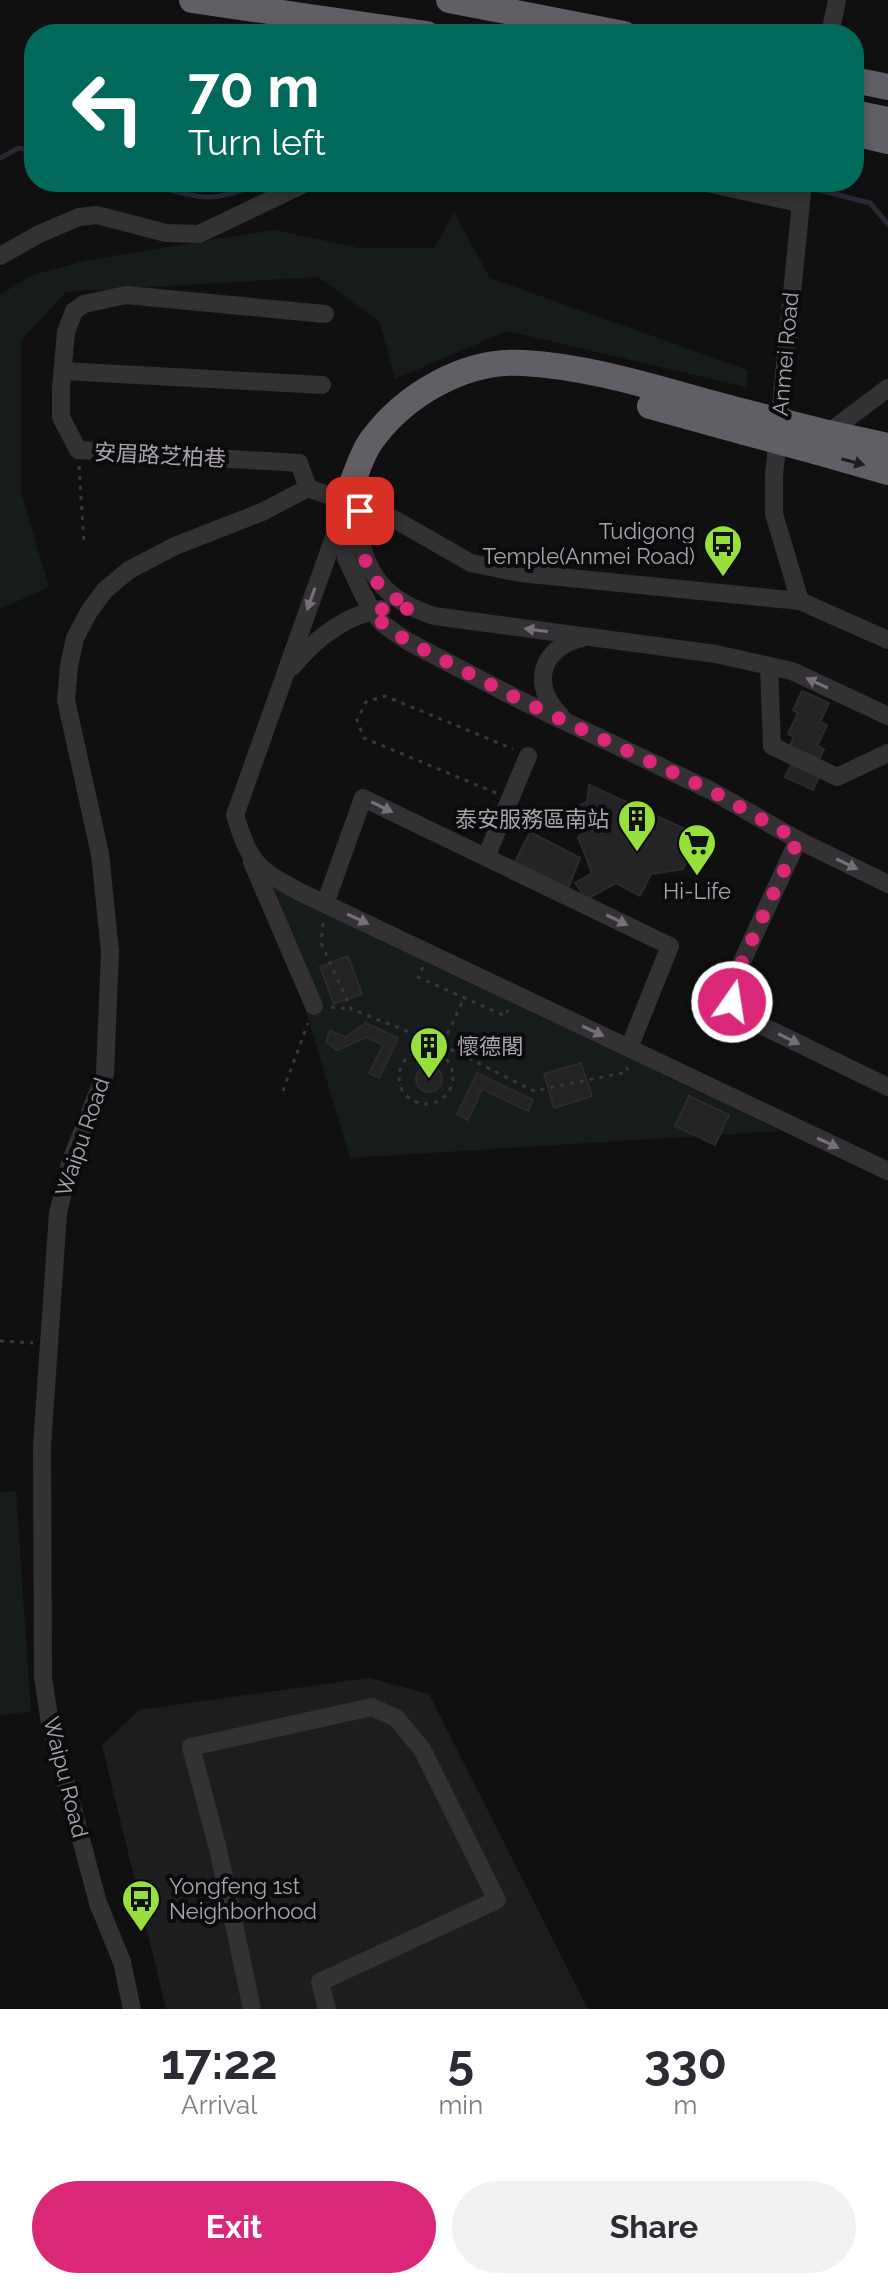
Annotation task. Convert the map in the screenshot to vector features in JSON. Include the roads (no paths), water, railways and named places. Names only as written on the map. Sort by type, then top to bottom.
[{"type":"highway","points":[[192,0],[358,24]]},
{"type":"highway","points":[[449,0],[573,24]]},
{"type":"highway","points":[[864,82],[888,87]]},
{"type":"highway","points":[[864,115],[888,120]]},
{"type":"highway","points":[[864,135],[888,141]]},
{"type":"highway","points":[[355,491],[381,446],[403,419],[436,397],[473,382],[520,376],[744,422],[823,443],[888,472]]},
{"type":"highway","points":[[823,443],[888,446]]},
{"type":"street","points":[[0,256],[63,223],[97,215],[166,233],[199,234],[287,192]]},
{"type":"street","points":[[748,192],[799,203]]},
{"type":"street","name":"Anmei Road","points":[[800,601],[774,514],[776,461],[801,192]]},
{"type":"street","name":"安眉路芝柏巷","points":[[308,488],[299,463],[78,450],[61,417],[66,332],[74,311],[84,304],[126,295],[325,314]]},
{"type":"street","points":[[63,371],[322,385]]},
{"type":"street","points":[[823,443],[888,388]]},
{"type":"street","points":[[308,488],[394,519],[471,563],[520,573],[800,601],[888,640]]},
{"type":"street","name":"Waipu Road","points":[[132,2009],[122,1962],[98,1903],[50,1723],[43,1677],[42,1446],[58,1213],[70,1163],[105,1074],[110,951],[100,854],[66,700],[75,638],[105,590],[129,570],[175,546],[262,512],[308,488]]},
{"type":"street","points":[[355,491],[346,558],[372,611],[383,624],[407,641],[710,790],[798,840],[888,884]]},
{"type":"street","points":[[348,526],[382,588],[413,609],[434,616],[716,654],[792,671],[888,716]]},
{"type":"street","points":[[314,1006],[235,815],[284,678],[348,526]]},
{"type":"street","points":[[284,678],[304,653],[335,627],[353,617],[390,608],[413,609]]},
{"type":"street","points":[[565,720],[548,702],[542,689],[542,671],[553,654],[567,642],[585,637]]},
{"type":"street","points":[[769,666],[772,746],[837,777],[888,753]]},
{"type":"street","points":[[486,857],[528,756]]},
{"type":"street","points":[[325,904],[363,798],[670,946],[629,1048]]},
{"type":"street","points":[[798,840],[734,979],[732,1002],[744,1017],[888,1087]]},
{"type":"street","points":[[248,852],[257,866],[273,877],[325,904],[888,1171]]},
{"type":"street","points":[[252,2009],[218,1849],[191,1747],[372,1707],[396,1718],[422,1749],[497,1900],[320,1982],[327,2009]]},
{"type":"waterway","points":[[0,158],[19,148],[24,149]]},
{"type":"waterway","points":[[178,192],[202,197],[237,192]]},
{"type":"waterway","points":[[827,192],[870,203],[888,224]]},
{"type":"place","name":"Tudigong Temple(Anmei Road)","points":[[723,578]]},
{"type":"place","name":"泰安服務區南站","points":[[637,853]]},
{"type":"place","name":"Hi-Life","points":[[697,877]]},
{"type":"place","name":"懷德閣","points":[[429,1080]]},
{"type":"place","name":"Yongfeng 1st Neighborhood","points":[[141,1933]]}]
